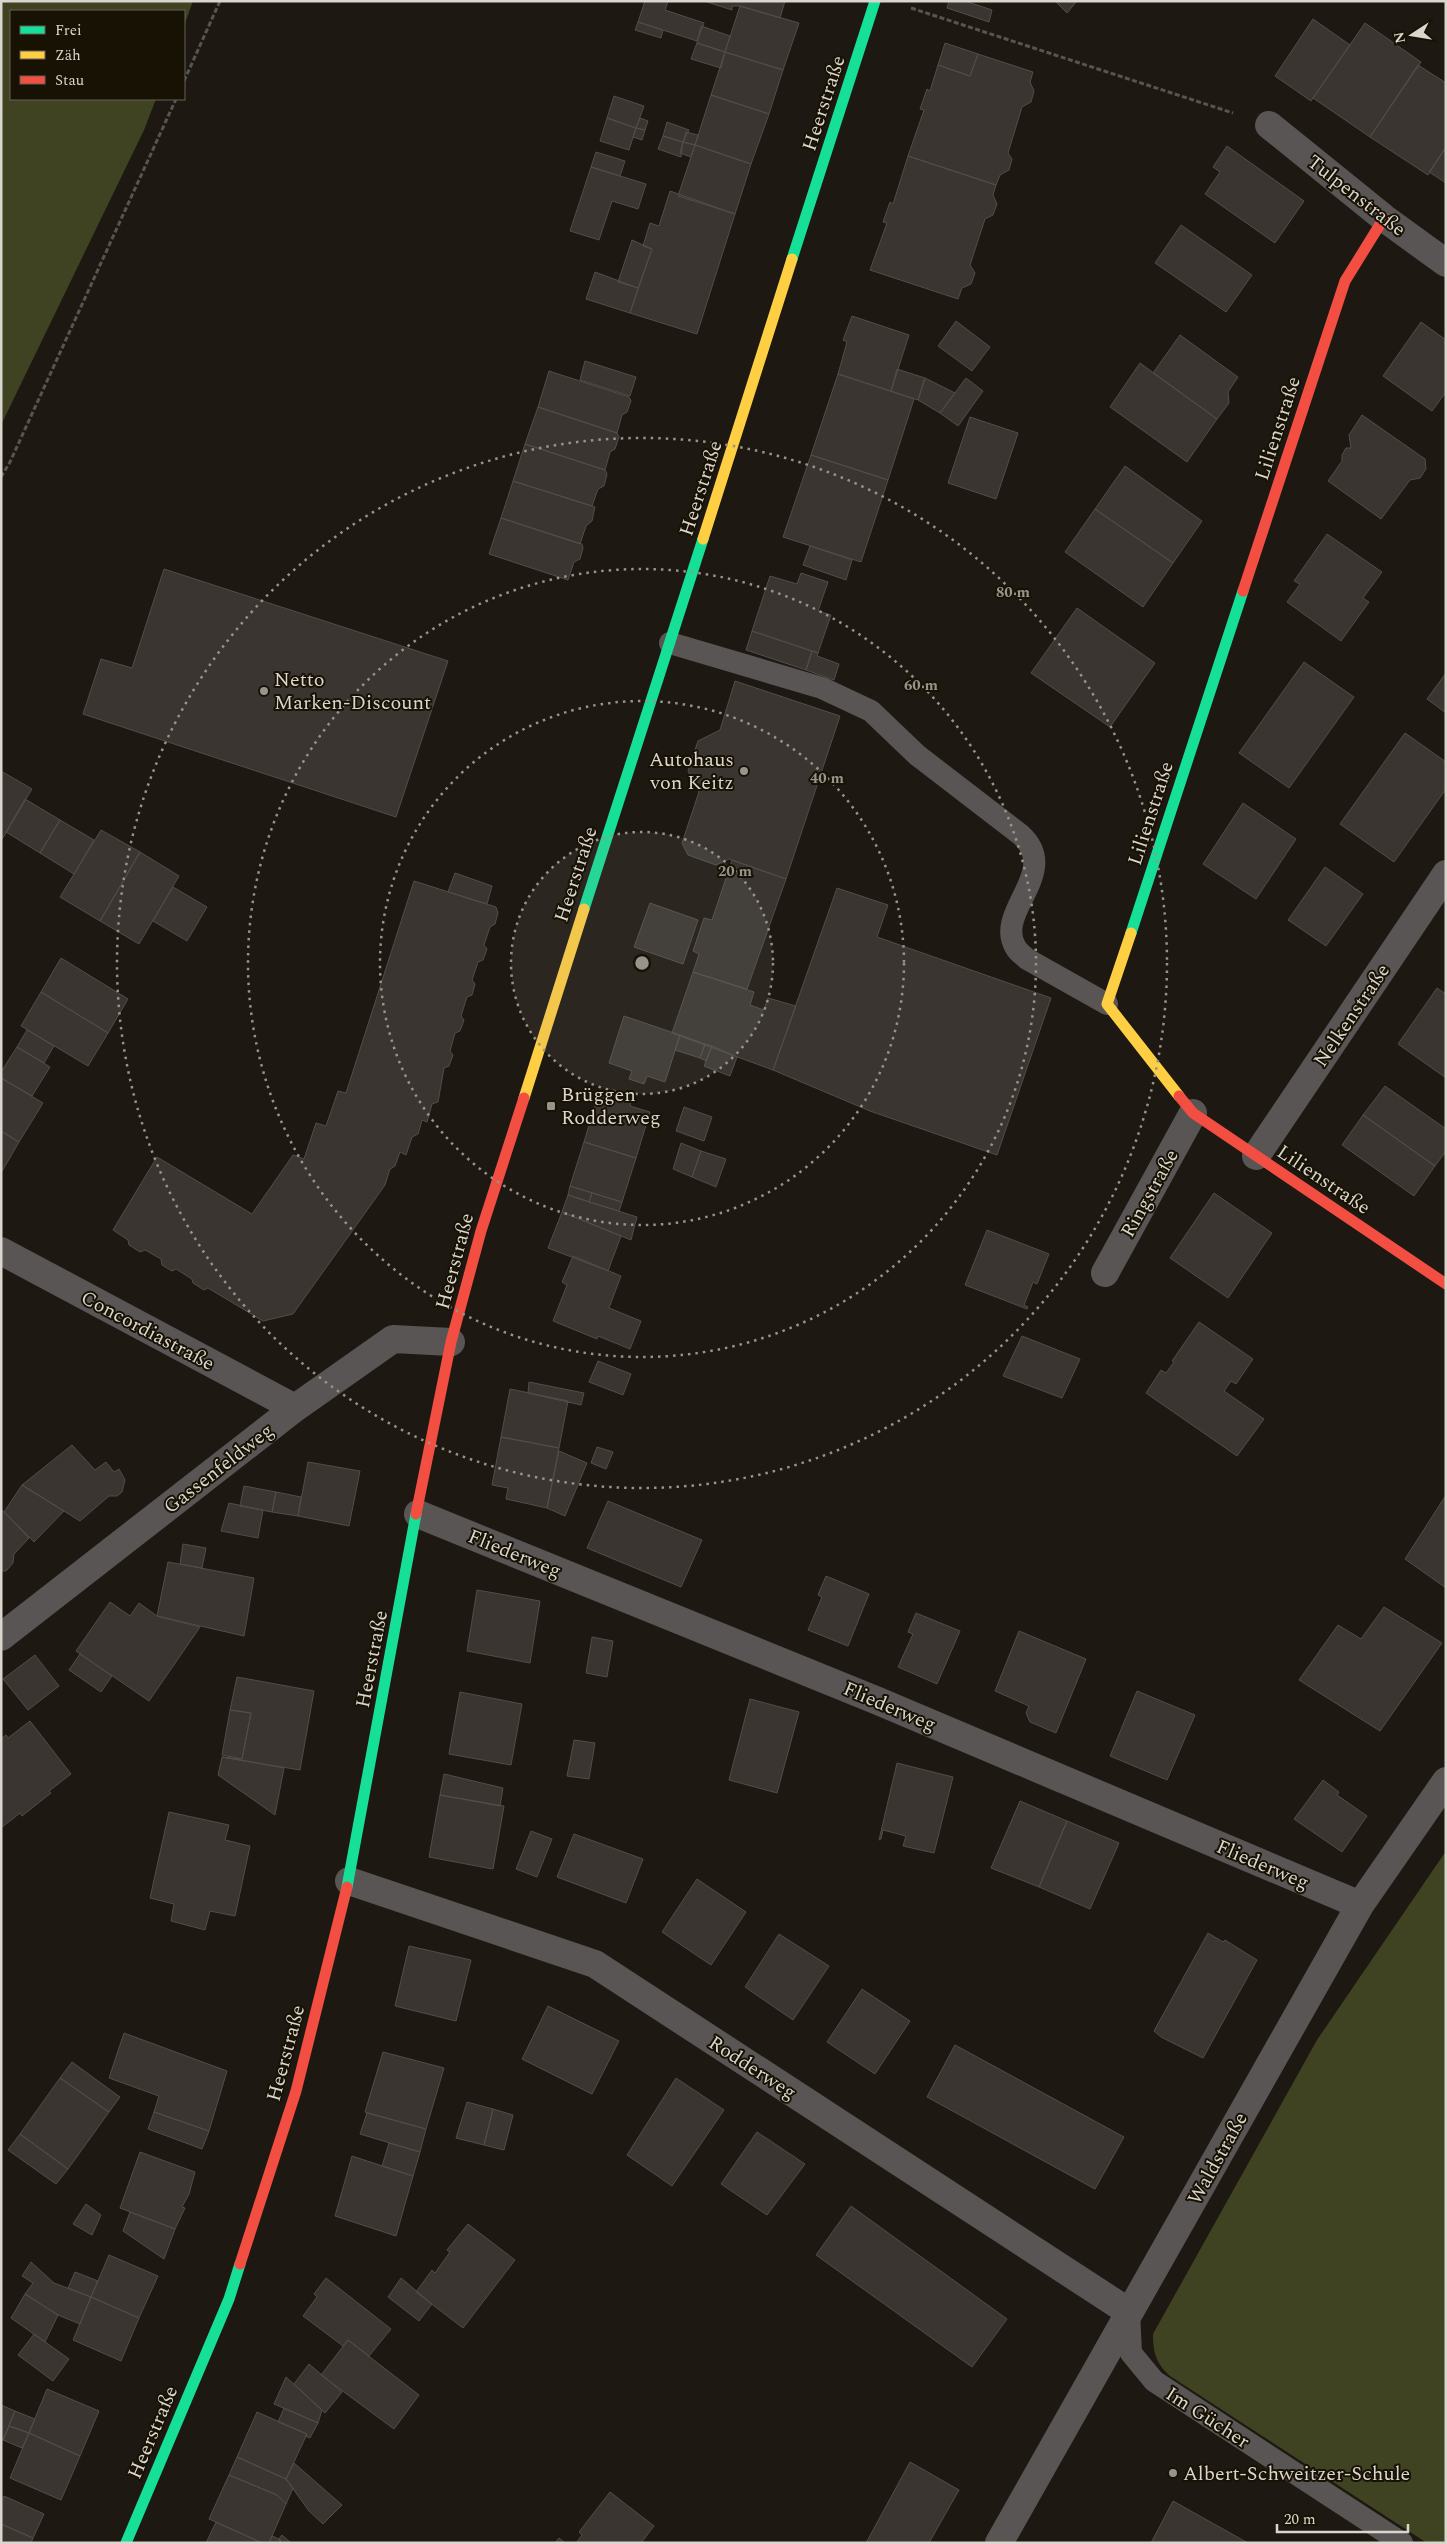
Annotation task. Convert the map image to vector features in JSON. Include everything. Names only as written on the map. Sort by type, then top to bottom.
[{"type":"main road","name":"Heerstraße","points":[[126,2543],[229,2299],[296,2091],[349,1881],[451,1342],[481,1231],[524,1092],[876,1]]},
{"type":"main road","name":"Lilienstraße","points":[[1384,218],[1345,281],[1107,1004],[1193,1113],[1446,1284]]},
{"type":"street","name":"Tulpenstraße","points":[[1269,125],[1384,218],[1446,262]]},
{"type":"street","name":"Nelkenstraße","points":[[1256,1156],[1446,874]]},
{"type":"street","name":"Ringstraße","points":[[1104,1273],[1193,1113]]},
{"type":"street","name":"Concordiastraße","points":[[1,1251],[295,1408]]},
{"type":"street","name":"Gassenfeldweg","points":[[1,1637],[295,1408],[393,1339],[451,1342]]},
{"type":"street","name":"Fliederweg","points":[[418,1514],[878,1701],[1360,1905]]},
{"type":"street","name":"Waldstraße","points":[[999,2543],[1360,1905],[1446,1781]]},
{"type":"street","name":"Rodderweg","points":[[349,1881],[595,1964],[1129,2312]]},
{"type":"lane","points":[[670,642],[822,688],[871,711],[917,755],[1021,835],[1031,844],[1035,855],[1035,867],[1013,923],[1012,936],[1016,949],[1027,959],[1107,1004]]},
{"type":"lane","name":"Im Gücher","points":[[1129,2312],[1131,2353],[1154,2382],[1402,2543]]},
{"type":"path","points":[[185,79],[220,1]]},
{"type":"path","points":[[902,4],[1269,125]]},
{"type":"path","points":[[1,477],[10,462],[176,100]]},
{"type":"green space","points":[[1,1],[193,1],[185,23],[185,10],[10,10],[10,100],[156,100],[144,130],[1,425]]},
{"type":"green space","points":[[1446,1851],[1446,2543],[1427,2543],[1170,2376],[1161,2367],[1156,2357],[1153,2334],[1317,2040]]},
{"type":"building","points":[[645,1],[668,1],[665,10],[704,23],[697,41],[638,22]]},
{"type":"building","points":[[704,1],[785,1],[780,18],[740,6],[732,6],[732,10]]},
{"type":"building","points":[[949,1],[965,1],[992,10],[989,22],[947,8]]},
{"type":"building","points":[[1055,1],[1077,1],[1067,13]]},
{"type":"building","points":[[740,6],[799,23],[783,70],[725,52]]},
{"type":"building","points":[[1313,19],[1350,45],[1311,101],[1275,76]]},
{"type":"building","points":[[638,22],[663,30],[661,38],[635,30]]},
{"type":"building","points":[[1365,23],[1421,62],[1370,137],[1313,98]]},
{"type":"building","points":[[701,26],[730,36],[725,52],[697,43]]},
{"type":"building","points":[[697,43],[725,52],[721,68],[691,59]]},
{"type":"building","points":[[945,43],[978,54],[970,76],[938,65]]},
{"type":"building","points":[[725,52],[783,70],[769,114],[711,95]]},
{"type":"building","points":[[978,54],[1033,72],[1030,82],[1034,91],[1031,102],[1022,107],[1008,153],[1012,159],[1009,170],[1000,175],[996,185],[908,156],[924,110],[920,109],[927,89],[930,91],[938,65],[970,76]]},
{"type":"building","points":[[1418,65],[1446,83],[1446,147],[1428,175],[1370,137]]},
{"type":"building","points":[[711,95],[769,114],[751,164],[695,145]]},
{"type":"building","points":[[614,96],[644,106],[636,128],[607,118]]},
{"type":"building","points":[[607,118],[636,128],[629,150],[600,141]]},
{"type":"building","points":[[640,118],[648,121],[645,130],[636,128]]},
{"type":"building","points":[[667,122],[689,130],[683,142],[663,136]]},
{"type":"building","points":[[636,128],[645,130],[642,140],[633,137]]},
{"type":"building","points":[[686,132],[698,135],[695,145],[683,142]]},
{"type":"building","points":[[663,136],[683,142],[681,157],[658,149]]},
{"type":"building","points":[[683,142],[695,145],[691,157],[680,153]]},
{"type":"building","points":[[695,145],[751,164],[735,214],[678,196]]},
{"type":"building","points":[[1227,146],[1304,201],[1275,243],[1205,194],[1220,172],[1213,167]]},
{"type":"building","points":[[1446,147],[1446,183],[1429,172]]},
{"type":"building","points":[[596,152],[625,161],[620,176],[591,167]]},
{"type":"building","points":[[908,156],[996,185],[993,195],[997,204],[993,215],[985,219],[970,265],[975,273],[971,284],[962,288],[958,299],[870,270],[887,223],[883,222],[890,202],[893,204]]},
{"type":"building","points":[[591,167],[646,184],[638,209],[612,201],[599,240],[570,231]]},
{"type":"building","points":[[670,191],[735,214],[697,334],[630,313],[652,249],[643,246],[650,223],[659,226]]},
{"type":"building","points":[[1181,225],[1252,275],[1226,312],[1155,263]]},
{"type":"building","points":[[632,240],[652,249],[638,288],[618,282]]},
{"type":"building","points":[[595,272],[638,288],[630,313],[586,299]]},
{"type":"building","points":[[852,316],[909,335],[891,391],[838,374],[847,342],[843,340]]},
{"type":"building","points":[[956,321],[990,347],[972,371],[938,346]]},
{"type":"building","points":[[1421,322],[1446,340],[1446,392],[1432,411],[1383,376]]},
{"type":"building","points":[[1180,335],[1238,377],[1228,392],[1229,403],[1217,419],[1153,373]]},
{"type":"building","points":[[585,361],[636,377],[630,396],[580,380]]},
{"type":"building","points":[[1140,363],[1217,419],[1187,462],[1110,407]]},
{"type":"building","points":[[897,369],[925,378],[918,400],[891,391]]},
{"type":"building","points":[[549,371],[629,397],[631,401],[627,412],[622,415],[617,433],[538,407]]},
{"type":"building","points":[[838,374],[914,399],[888,480],[811,455]]},
{"type":"building","points":[[925,378],[955,393],[940,413],[918,400]]},
{"type":"building","points":[[966,378],[983,391],[958,426],[940,413]]},
{"type":"building","points":[[538,407],[617,433],[619,437],[615,449],[610,452],[605,470],[525,444]]},
{"type":"building","points":[[1362,415],[1425,459],[1426,469],[1420,478],[1410,480],[1381,519],[1328,481],[1342,461],[1342,455],[1346,448],[1351,448],[1349,435]]},
{"type":"building","points":[[970,417],[1018,433],[996,499],[948,483]]},
{"type":"building","points":[[525,444],[605,470],[607,474],[604,486],[598,489],[592,506],[513,481]]},
{"type":"building","points":[[811,455],[888,480],[861,562],[783,537]]},
{"type":"building","points":[[1125,466],[1202,521],[1173,563],[1095,509]]},
{"type":"building","points":[[513,481],[595,507],[592,521],[586,526],[580,544],[501,518]]},
{"type":"building","points":[[1095,509],[1173,563],[1143,607],[1065,552]]},
{"type":"building","points":[[501,518],[582,544],[583,548],[580,559],[574,562],[568,580],[489,554]]},
{"type":"building","points":[[1327,534],[1382,572],[1363,598],[1369,602],[1341,641],[1287,602],[1300,584],[1294,581]]},
{"type":"building","points":[[810,546],[852,560],[846,580],[803,565]]},
{"type":"building","name":"Netto Marken-Discount","points":[[164,569],[448,661],[396,817],[83,714],[101,659],[132,668]]},
{"type":"building","points":[[801,573],[828,582],[818,611],[831,615],[818,653],[752,631],[770,576],[797,584]]},
{"type":"building","points":[[1077,608],[1155,663],[1110,727],[1031,673]]},
{"type":"building","points":[[752,631],[812,651],[806,670],[746,650]]},
{"type":"building","points":[[812,651],[818,653],[817,656],[839,664],[834,680],[806,670]]},
{"type":"building","points":[[1304,662],[1354,697],[1289,788],[1239,753]]},
{"type":"building","points":[[1446,673],[1446,713],[1427,699]]},
{"type":"building","points":[[735,681],[840,716],[786,879],[729,859],[716,865],[688,855],[682,843],[699,792],[688,771],[698,741],[720,730]]},
{"type":"building","points":[[1405,733],[1446,762],[1446,789],[1394,862],[1340,824]]},
{"type":"building","points":[[1,771],[32,789],[1,841]]},
{"type":"building","points":[[25,799],[60,820],[40,853],[6,832]]},
{"type":"building","points":[[1243,803],[1296,839],[1256,899],[1203,864]]},
{"type":"building","points":[[60,820],[94,840],[74,874],[40,853]]},
{"type":"building","points":[[101,830],[140,852],[100,921],[60,897]]},
{"type":"building","points":[[140,852],[179,876],[139,944],[100,921]]},
{"type":"building","points":[[732,860],[786,879],[747,989],[693,972],[699,954],[693,951],[704,918],[712,920]]},
{"type":"building","points":[[1325,867],[1363,894],[1326,946],[1288,920]]},
{"type":"building","points":[[455,873],[492,886],[487,904],[448,892]]},
{"type":"building","points":[[414,881],[496,907],[498,913],[495,924],[490,927],[484,945],[487,949],[483,960],[478,962],[472,980],[475,984],[472,995],[467,997],[461,1016],[464,1020],[460,1031],[455,1033],[450,1051],[453,1055],[449,1066],[444,1068],[438,1102],[432,1104],[427,1122],[422,1120],[418,1134],[412,1137],[406,1155],[400,1152],[395,1166],[390,1169],[385,1185],[293,1314],[263,1321],[208,1288],[204,1290],[193,1283],[192,1279],[176,1269],[172,1271],[162,1265],[161,1259],[145,1250],[140,1252],[129,1245],[128,1240],[113,1230],[157,1157],[252,1214],[293,1155],[304,1159],[316,1123],[326,1126],[338,1091],[346,1093]]},
{"type":"building","points":[[173,887],[207,907],[187,941],[153,921]]},
{"type":"building","points":[[837,888],[888,905],[877,937],[1051,998],[997,1155],[870,1111],[773,1070]]},
{"type":"building","points":[[650,903],[698,920],[683,964],[634,947]]},
{"type":"building","points":[[61,958],[128,999],[108,1033],[41,992]]},
{"type":"building","points":[[693,972],[754,992],[750,1005],[764,1010],[768,998],[796,1006],[773,1070],[672,1033]]},
{"type":"building","points":[[1437,988],[1446,994],[1446,1078],[1398,1044]]},
{"type":"building","points":[[41,992],[108,1033],[88,1066],[21,1026]]},
{"type":"building","points":[[624,1016],[680,1035],[665,1082],[647,1076],[644,1084],[629,1079],[632,1071],[609,1063]]},
{"type":"building","points":[[27,1030],[54,1046],[44,1063],[17,1047]]},
{"type":"building","points":[[680,1035],[705,1044],[700,1058],[675,1050]]},
{"type":"building","points":[[705,1044],[712,1046],[706,1061],[700,1058]]},
{"type":"building","points":[[712,1046],[737,1057],[730,1076],[704,1066]]},
{"type":"building","points":[[17,1047],[50,1067],[32,1096],[1,1078],[1,1072]]},
{"type":"building","points":[[1,1078],[43,1103],[19,1142],[1,1131]]},
{"type":"building","points":[[1385,1086],[1446,1129],[1446,1151],[1435,1166],[1363,1115]]},
{"type":"building","points":[[619,1094],[632,1098],[630,1106],[650,1112],[636,1158],[584,1142],[598,1096],[617,1102]]},
{"type":"building","points":[[684,1107],[712,1117],[704,1141],[676,1131]]},
{"type":"building","points":[[1363,1115],[1435,1166],[1414,1196],[1342,1145]]},
{"type":"building","points":[[1,1131],[19,1142],[1,1173]]},
{"type":"building","points":[[584,1142],[636,1158],[622,1202],[570,1186]]},
{"type":"building","points":[[681,1143],[701,1151],[692,1177],[673,1169]]},
{"type":"building","points":[[701,1151],[726,1159],[716,1187],[692,1177]]},
{"type":"building","points":[[570,1186],[592,1193],[589,1202],[568,1195]]},
{"type":"building","points":[[592,1193],[622,1202],[619,1211],[589,1202]]},
{"type":"building","points":[[1214,1193],[1272,1233],[1228,1298],[1170,1258]]},
{"type":"building","points":[[568,1195],[637,1217],[631,1240],[562,1212]]},
{"type":"building","points":[[562,1212],[621,1236],[608,1271],[548,1248]]},
{"type":"building","points":[[987,1230],[1049,1254],[1037,1284],[1033,1282],[1024,1305],[1028,1307],[1027,1309],[965,1285]]},
{"type":"building","points":[[573,1256],[621,1276],[609,1308],[641,1321],[630,1349],[598,1336],[597,1339],[553,1321],[567,1285],[562,1282]]},
{"type":"building","points":[[1199,1322],[1253,1359],[1236,1384],[1231,1381],[1224,1391],[1264,1419],[1237,1456],[1146,1393],[1161,1370],[1166,1373]]},
{"type":"building","points":[[1022,1336],[1080,1359],[1062,1398],[1003,1376]]},
{"type":"building","points":[[598,1361],[631,1374],[623,1395],[589,1382]]},
{"type":"building","points":[[529,1382],[584,1393],[581,1405],[528,1393]]},
{"type":"building","points":[[510,1389],[568,1401],[559,1448],[501,1437]]},
{"type":"building","points":[[501,1437],[559,1448],[547,1508],[506,1499],[508,1488],[492,1485]]},
{"type":"building","points":[[72,1445],[95,1470],[106,1462],[114,1472],[119,1469],[125,1480],[122,1492],[117,1496],[109,1496],[80,1521],[22,1485]]},
{"type":"building","points":[[597,1447],[613,1452],[606,1469],[591,1463]]},
{"type":"building","points":[[559,1451],[587,1463],[565,1516],[547,1508]]},
{"type":"building","points":[[308,1462],[360,1471],[349,1526],[298,1516]]},
{"type":"building","points":[[22,1485],[64,1511],[34,1542],[4,1512]]},
{"type":"building","points":[[244,1486],[276,1492],[272,1512],[240,1506]]},
{"type":"building","points":[[276,1492],[301,1497],[298,1516],[272,1512]]},
{"type":"building","points":[[1446,1495],[1446,1588],[1405,1559]]},
{"type":"building","points":[[608,1501],[702,1540],[681,1587],[587,1548]]},
{"type":"building","points":[[229,1503],[263,1510],[258,1538],[221,1531]]},
{"type":"building","points":[[1,1509],[29,1538],[14,1554],[13,1563],[6,1571],[1,1571]]},
{"type":"building","points":[[183,1544],[206,1548],[202,1568],[180,1564]]},
{"type":"building","points":[[168,1562],[254,1578],[244,1636],[157,1616]]},
{"type":"building","points":[[826,1576],[869,1594],[848,1646],[808,1630],[822,1597],[818,1595]]},
{"type":"building","points":[[477,1590],[540,1601],[530,1663],[467,1651]]},
{"type":"building","points":[[110,1602],[130,1616],[139,1603],[157,1616],[200,1627],[149,1701],[76,1651]]},
{"type":"building","points":[[1384,1607],[1442,1643],[1380,1731],[1299,1680],[1338,1625],[1361,1639]]},
{"type":"building","points":[[916,1613],[960,1631],[937,1684],[898,1667],[913,1634],[908,1632]]},
{"type":"building","points":[[1019,1631],[1086,1659],[1056,1733],[1030,1722],[1026,1713],[1029,1706],[995,1691]]},
{"type":"building","points":[[592,1637],[613,1641],[607,1677],[586,1673]]},
{"type":"building","points":[[80,1654],[112,1676],[101,1692],[69,1670]]},
{"type":"building","points":[[35,1655],[59,1686],[28,1710],[3,1679]]},
{"type":"building","points":[[237,1677],[314,1691],[300,1770],[222,1757],[242,1759],[251,1713],[230,1710]]},
{"type":"building","points":[[1137,1691],[1195,1715],[1167,1780],[1110,1756]]},
{"type":"building","points":[[460,1692],[522,1704],[511,1765],[449,1754]]},
{"type":"building","points":[[750,1699],[799,1712],[777,1793],[729,1780]]},
{"type":"building","points":[[230,1710],[251,1713],[242,1759],[222,1755]]},
{"type":"building","points":[[30,1721],[71,1774],[22,1816],[20,1813],[1,1828],[1,1739],[6,1735],[8,1738]]},
{"type":"building","points":[[574,1740],[595,1743],[589,1779],[567,1776]]},
{"type":"building","points":[[222,1757],[284,1768],[275,1815],[218,1775]]},
{"type":"building","points":[[897,1763],[953,1777],[934,1853],[903,1846],[906,1836],[883,1830],[879,1840]]},
{"type":"building","points":[[444,1774],[503,1788],[500,1806],[440,1795]]},
{"type":"building","points":[[1323,1780],[1339,1792],[1337,1795],[1367,1816],[1342,1852],[1294,1819]]},
{"type":"building","points":[[440,1795],[504,1806],[493,1869],[429,1857]]},
{"type":"building","points":[[1020,1801],[1067,1821],[1039,1887],[991,1868]]},
{"type":"building","points":[[169,1812],[229,1825],[225,1840],[250,1846],[235,1916],[210,1911],[205,1930],[171,1921],[174,1904],[150,1898]]},
{"type":"building","points":[[1067,1821],[1119,1843],[1090,1909],[1039,1887]]},
{"type":"building","points":[[531,1831],[552,1839],[537,1877],[516,1869]]},
{"type":"building","points":[[574,1834],[643,1859],[626,1903],[557,1877]]},
{"type":"building","points":[[697,1879],[746,1912],[711,1965],[662,1932]]},
{"type":"building","points":[[1208,1933],[1223,1942],[1225,1940],[1257,1960],[1203,2058],[1161,2037],[1154,2031]]},
{"type":"building","points":[[779,1934],[829,1966],[793,2020],[745,1987]]},
{"type":"building","points":[[409,1946],[471,1960],[456,2021],[395,2006]]},
{"type":"building","points":[[862,1989],[910,2021],[875,2074],[827,2042]]},
{"type":"building","points":[[548,2006],[619,2041],[592,2094],[522,2059]]},
{"type":"building","points":[[124,2033],[227,2071],[209,2131],[154,2112],[159,2096],[109,2078]]},
{"type":"building","points":[[955,2045],[1124,2137],[1095,2189],[927,2097]]},
{"type":"building","points":[[383,2052],[444,2068],[426,2129],[365,2112]]},
{"type":"building","points":[[72,2062],[120,2097],[109,2112],[60,2078]]},
{"type":"building","points":[[60,2078],[109,2112],[68,2169],[20,2134]]},
{"type":"building","points":[[676,2078],[724,2110],[672,2186],[627,2155]]},
{"type":"building","points":[[467,2102],[493,2109],[484,2145],[456,2138]]},
{"type":"building","points":[[493,2109],[513,2115],[504,2150],[484,2145]]},
{"type":"building","points":[[154,2112],[209,2131],[202,2149],[148,2129]]},
{"type":"building","points":[[367,2113],[426,2129],[420,2152],[360,2134]]},
{"type":"building","points":[[757,2132],[805,2164],[767,2215],[721,2184]]},
{"type":"building","points":[[20,2134],[68,2169],[56,2184],[8,2150]]},
{"type":"building","points":[[389,2143],[420,2152],[413,2176],[382,2166]]},
{"type":"building","points":[[140,2152],[195,2172],[189,2194],[182,2207],[185,2208],[175,2229],[120,2208]]},
{"type":"building","points":[[352,2156],[413,2176],[396,2236],[335,2216]]},
{"type":"building","points":[[86,2204],[101,2215],[92,2235],[73,2224]]},
{"type":"building","points":[[851,2206],[1007,2319],[972,2367],[816,2255]]},
{"type":"building","points":[[130,2212],[175,2229],[164,2259],[123,2231]]},
{"type":"building","points":[[468,2224],[515,2260],[463,2328],[416,2292],[432,2270],[435,2273],[450,2252],[447,2250]]},
{"type":"building","points":[[109,2255],[158,2276],[139,2318],[91,2297]]},
{"type":"building","points":[[31,2262],[54,2283],[91,2297],[80,2324],[58,2315],[25,2294],[33,2283],[22,2276]]},
{"type":"building","points":[[75,2272],[98,2281],[91,2297],[68,2288]]},
{"type":"building","points":[[326,2278],[391,2329],[369,2356],[348,2340],[343,2346],[303,2316],[317,2297],[314,2294]]},
{"type":"building","points":[[401,2278],[432,2304],[419,2321],[388,2297]]},
{"type":"building","points":[[25,2294],[58,2315],[45,2342],[11,2318]]},
{"type":"building","points":[[91,2297],[139,2318],[121,2361],[73,2340]]},
{"type":"building","points":[[34,2334],[69,2359],[53,2381],[18,2355]]},
{"type":"building","points":[[348,2340],[419,2395],[394,2429],[321,2375]]},
{"type":"building","points":[[309,2364],[342,2392],[325,2413],[294,2384]]},
{"type":"building","points":[[286,2377],[322,2410],[318,2423],[274,2404]]},
{"type":"building","points":[[47,2389],[99,2411],[80,2456],[29,2433]]},
{"type":"building","points":[[1,2405],[15,2411],[3,2440],[1,2439]]},
{"type":"building","points":[[284,2408],[318,2423],[310,2438],[305,2436],[307,2434],[278,2422]]},
{"type":"building","points":[[15,2411],[35,2419],[29,2433],[9,2426]]},
{"type":"building","points":[[257,2412],[307,2434],[286,2479],[237,2457]]},
{"type":"building","points":[[9,2426],[29,2433],[22,2448],[3,2440]]},
{"type":"building","points":[[29,2433],[80,2456],[61,2500],[10,2478]]},
{"type":"building","points":[[237,2457],[286,2479],[293,2488],[286,2504],[277,2495],[229,2475]]},
{"type":"building","points":[[910,2462],[959,2490],[929,2543],[866,2543]]},
{"type":"building","points":[[294,2463],[342,2505],[323,2524],[309,2511],[286,2479]]},
{"type":"building","points":[[229,2475],[277,2495],[286,2504],[269,2543],[262,2543],[209,2519]]},
{"type":"building","points":[[610,2492],[654,2526],[641,2543],[576,2543],[582,2535],[579,2532]]},
{"type":"building","points":[[4,2496],[44,2514],[33,2538],[1,2524],[1,2502]]},
{"type":"building","points":[[1173,2501],[1248,2543],[1151,2543]]},
{"type":"building","points":[[216,2522],[262,2543],[206,2543]]},
{"type":"building","points":[[1,2524],[33,2538],[31,2543],[1,2543]]},
{"type":"building","points":[[282,2535],[291,2543],[280,2543],[279,2539]]},
{"type":"building","points":[[272,2536],[281,2540],[280,2543],[269,2543]]},
{"type":"building","points":[[559,2538],[565,2543],[555,2543]]},
{"type":"traffic: fast","points":[[792,259],[875,1]]},
{"type":"traffic: fast","points":[[584,909],[703,539]]},
{"type":"traffic: fast","points":[[1131,933],[1243,591]]},
{"type":"traffic: fast","points":[[347,1887],[416,1514]]},
{"type":"traffic: fast","points":[[126,2543],[229,2299],[240,2264]]},
{"type":"traffic: slow","points":[[703,539],[792,259]]},
{"type":"traffic: slow","points":[[524,1098],[584,909]]},
{"type":"traffic: slow","points":[[1131,933],[1107,1004],[1179,1096]]},
{"type":"traffic: jam","points":[[1243,591],[1345,281],[1384,218]]},
{"type":"traffic: jam","points":[[1179,1096],[1193,1113],[1446,1284]]},
{"type":"traffic: jam","points":[[416,1514],[451,1342],[481,1231],[524,1098]]},
{"type":"traffic: jam","points":[[240,2264],[296,2091],[347,1887]]},
{"type":"place","name":"Netto Marken-Discount","points":[[264,691]]},
{"type":"place","name":"Autohaus von Keitz","points":[[744,771]]},
{"type":"place","name":"Brüggen Rodderweg","points":[[551,1106]]},
{"type":"place","name":"Albert-Schweitzer-Schule","points":[[1173,2473]]}]
